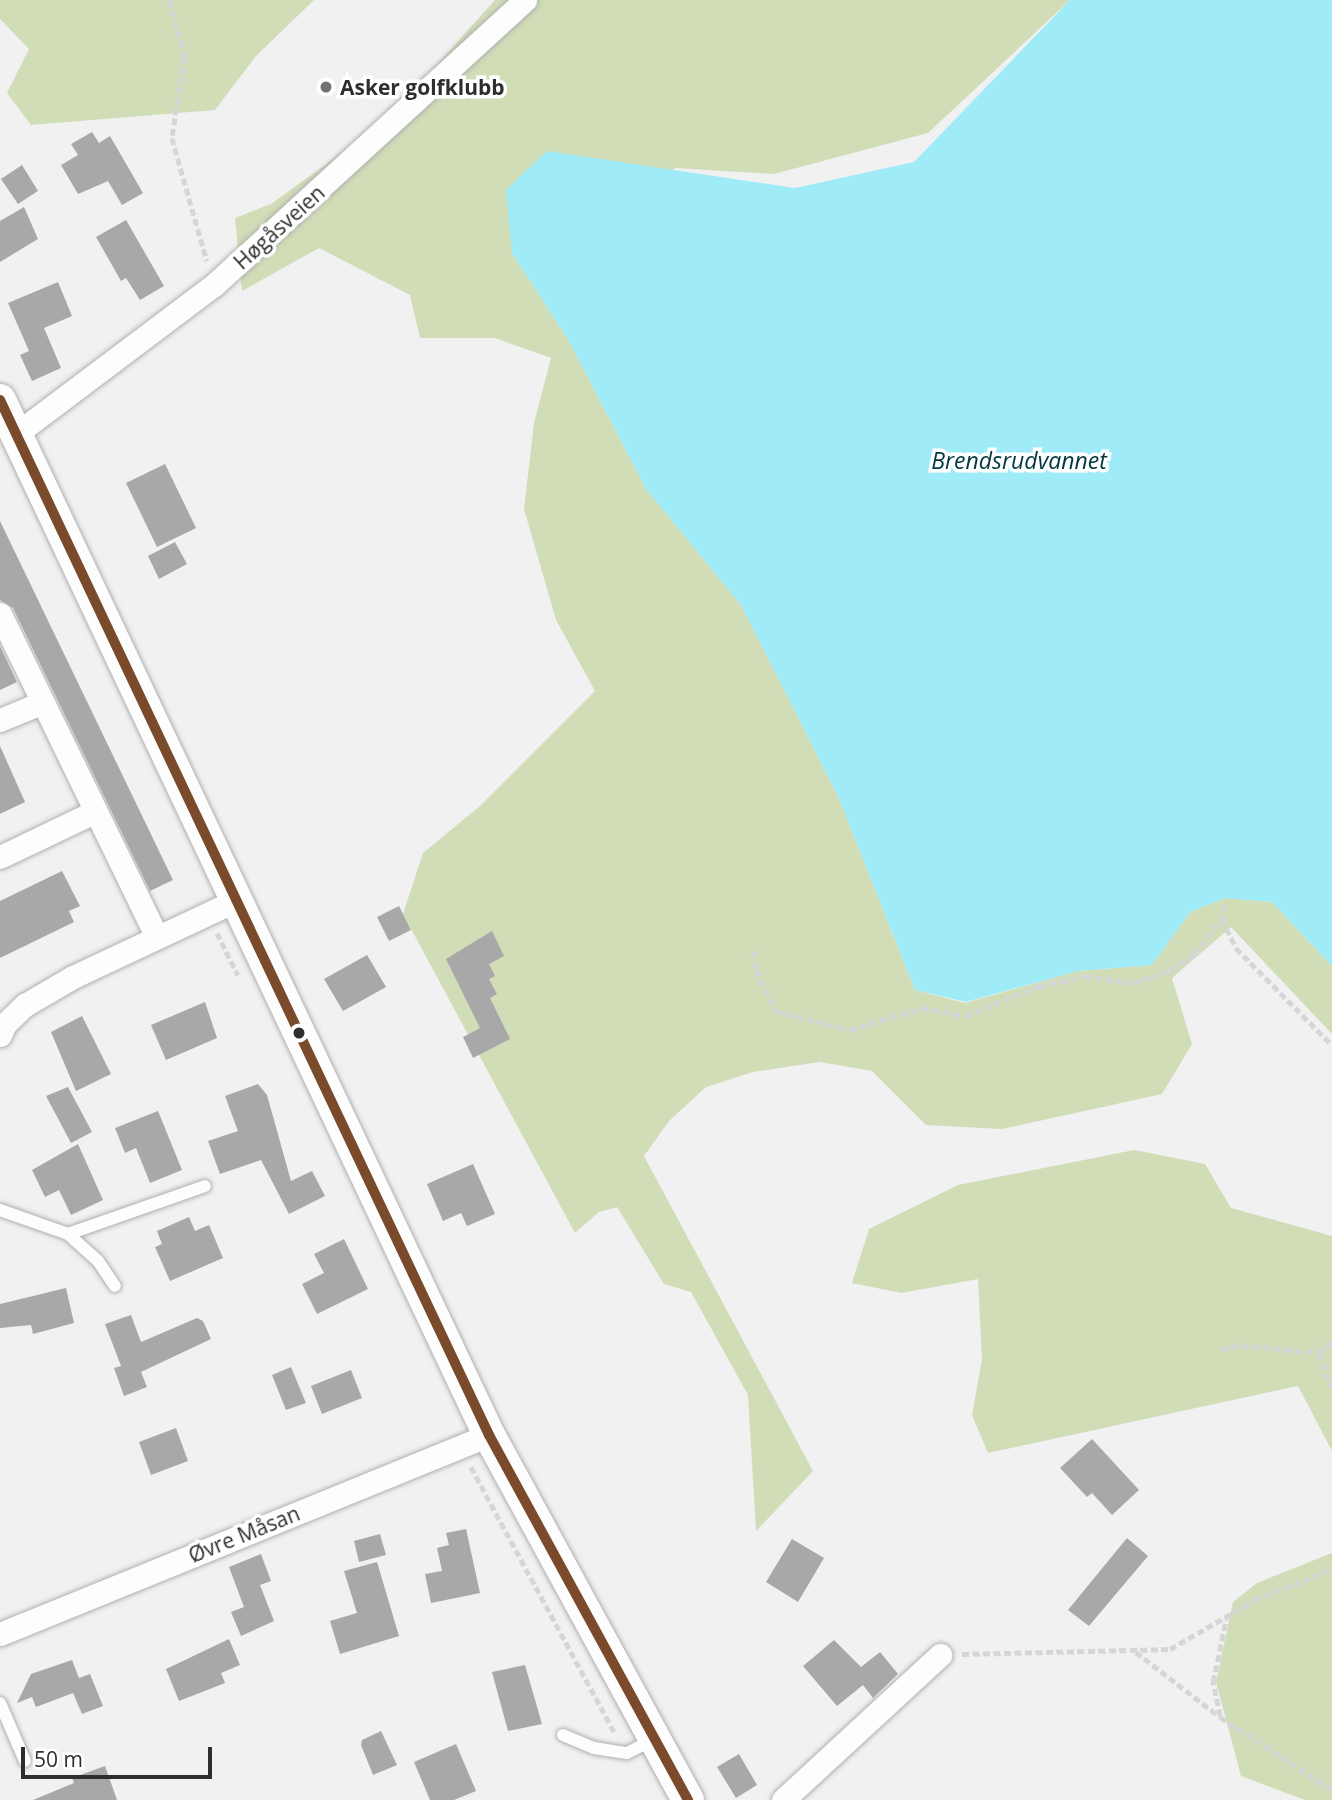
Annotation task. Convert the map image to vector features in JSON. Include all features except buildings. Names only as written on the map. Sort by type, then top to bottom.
[{"type":"main road","points":[[0,400],[489,1435],[688,1800]]},
{"type":"street","name":"Høgåsveien","points":[[16,434],[214,285],[522,1]]},
{"type":"street","points":[[0,614],[156,935]]},
{"type":"street","points":[[0,720],[41,703]]},
{"type":"street","points":[[0,857],[94,812]]},
{"type":"street","points":[[2,1026],[25,1006],[73,976],[156,935],[237,900]]},
{"type":"street","name":"Øvre Måsan","points":[[0,1634],[489,1435]]},
{"type":"street","points":[[783,1800],[940,1655]]},
{"type":"lane","points":[[68,1234],[205,1186]]},
{"type":"lane","points":[[0,1210],[68,1234],[98,1261],[115,1286]]},
{"type":"lane","points":[[0,1703],[25,1760]]},
{"type":"lane","points":[[563,1735],[594,1748],[627,1753],[655,1739]]},
{"type":"path","points":[[169,0],[185,56],[172,138],[214,285]]},
{"type":"path","points":[[754,951],[757,970],[776,1011],[849,1030],[922,1008],[965,1016],[1039,986],[1085,976],[1135,983],[1171,970],[1195,954],[1222,919],[1224,904]]},
{"type":"path","points":[[1222,919],[1236,948],[1332,1045]]},
{"type":"path","points":[[1222,1349],[1242,1345],[1319,1353],[1332,1342]]},
{"type":"path","points":[[1319,1353],[1332,1388]]},
{"type":"path","points":[[940,1655],[1170,1649],[1255,1600],[1332,1569]]},
{"type":"path","points":[[1220,1717],[1213,1682],[1226,1618]]},
{"type":"path","points":[[1135,1652],[1220,1717],[1332,1790]]},
{"type":"green space","points":[[0,0],[314,0],[256,56],[215,110],[31,125],[7,93],[29,49],[0,19]]},
{"type":"green space","points":[[495,0],[1070,0],[928,133],[774,174],[676,168],[512,253],[569,341],[646,489],[741,605],[838,796],[915,990],[965,1003],[1078,971],[1152,965],[1190,912],[1225,898],[1272,902],[1332,966],[1332,1034],[1231,927],[1172,978],[1192,1044],[1162,1094],[1002,1129],[926,1125],[872,1071],[820,1062],[753,1072],[706,1087],[669,1121],[644,1156],[813,1471],[756,1531],[748,1395],[691,1292],[664,1284],[617,1207],[599,1212],[575,1233],[403,914],[423,853],[480,806],[595,691],[556,620],[524,509],[534,423],[551,358],[495,338],[420,338],[410,295],[319,248],[242,291],[235,218],[271,204],[387,120]]},
{"type":"green space","points":[[1134,1150],[1205,1164],[1231,1208],[1332,1236],[1332,1451],[1298,1386],[988,1453],[972,1415],[982,1359],[978,1279],[901,1293],[852,1283],[869,1229],[958,1185]]},
{"type":"green space","points":[[1332,1553],[1332,1800],[1305,1800],[1241,1776],[1216,1682],[1233,1602],[1257,1583]]},
{"type":"water","name":"Brendsrudvannet","points":[[1070,0],[1332,0],[1332,966],[1272,902],[1225,898],[1190,912],[1152,965],[1078,971],[966,1002],[915,990],[838,796],[741,605],[646,489],[569,341],[512,253],[506,190],[547,151],[795,188],[914,162]]},
{"type":"transit line","points":[[0,400],[489,1435],[688,1800]]},
{"type":"place","name":"Asker golfklubb","points":[[326,87]]}]
